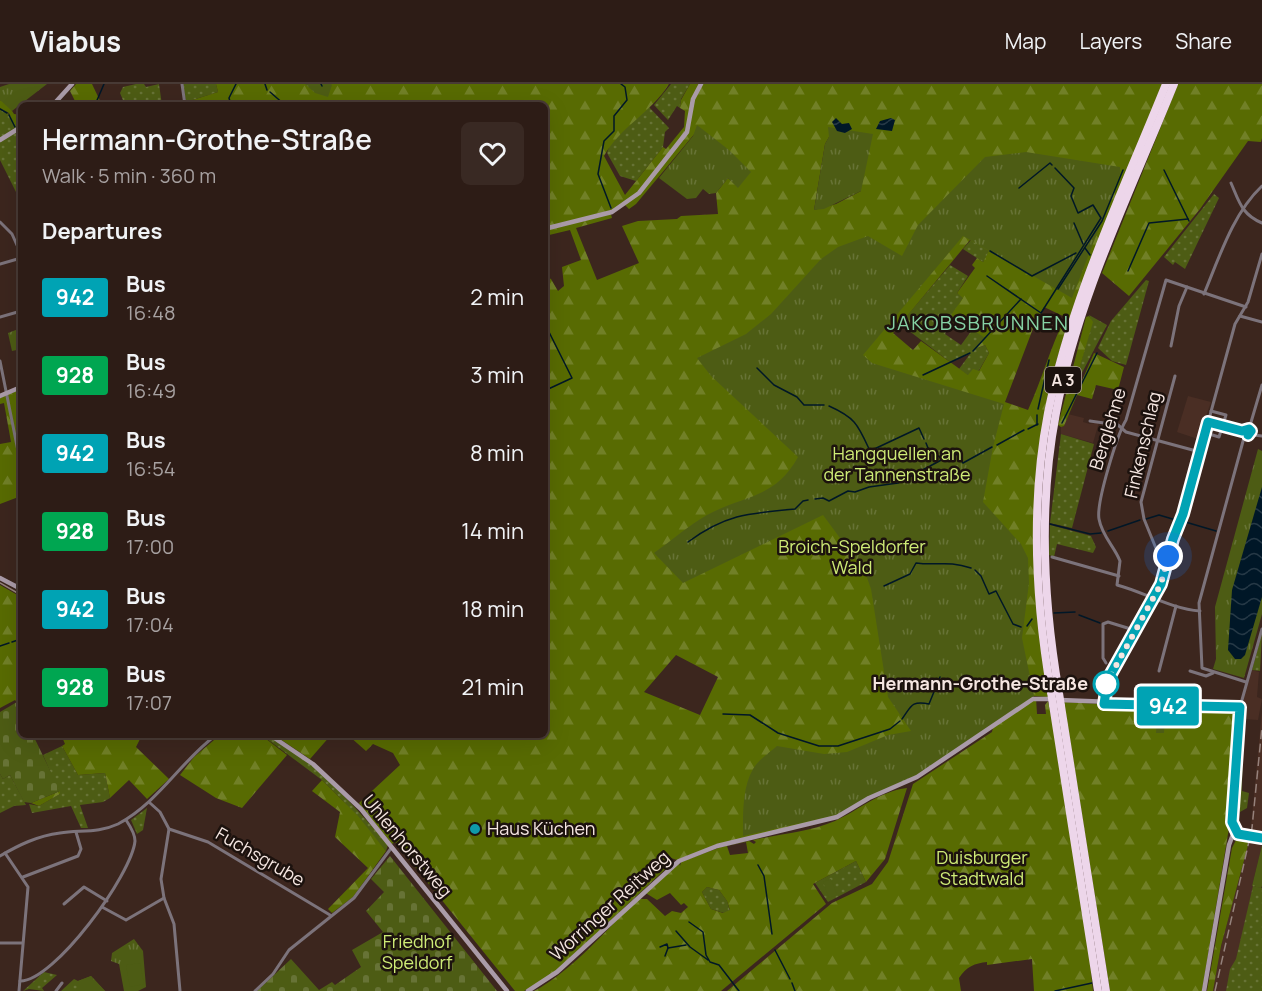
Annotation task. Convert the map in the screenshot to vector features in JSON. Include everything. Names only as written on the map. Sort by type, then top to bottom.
[{"type":"highway","name":"A 3","points":[[1055,693],[1041,627],[1036,557],[1038,490],[1048,413],[1075,312],[1166,84]]},
{"type":"highway","name":"A 3","points":[[1098,991],[1055,693],[1044,558],[1045,500],[1056,413],[1082,315],[1174,84]]},
{"type":"highway","name":"A 3","points":[[1057,706],[1106,991]]},
{"type":"street","points":[[56,102],[72,84]]},
{"type":"street","points":[[182,84],[185,102]]},
{"type":"street","points":[[548,228],[612,212],[639,193],[687,132],[693,99],[701,84]]},
{"type":"street","points":[[0,140],[18,129]]},
{"type":"street","points":[[1231,183],[1237,201],[1243,210],[1262,223]]},
{"type":"street","points":[[1204,294],[1243,210],[1262,186]]},
{"type":"street","points":[[0,222],[12,234],[18,247]]},
{"type":"street","points":[[1240,707],[1104,704],[1106,684],[1161,584],[1183,514],[1235,324],[1246,307],[1262,254]]},
{"type":"street","points":[[0,264],[18,259]]},
{"type":"street","name":"Berglehne","points":[[1153,597],[1117,585],[1120,561],[1102,532],[1098,512],[1165,282],[1168,279],[1187,287]]},
{"type":"street","points":[[1171,346],[1176,319],[1187,287],[1246,307]]},
{"type":"street","points":[[0,317],[18,312]]},
{"type":"street","points":[[1240,316],[1262,322]]},
{"type":"street","points":[[0,361],[18,451]]},
{"type":"street","name":"Finkenschlag","points":[[1164,569],[1143,519],[1141,502],[1175,376]]},
{"type":"street","points":[[1250,431],[1262,385]]},
{"type":"street","points":[[0,396],[18,388]]},
{"type":"street","points":[[1205,433],[1220,437],[1226,415],[1211,411]]},
{"type":"street","points":[[1090,421],[1097,420],[1126,432],[1200,452]]},
{"type":"street","points":[[1208,422],[1244,433],[1250,431],[1262,436]]},
{"type":"street","points":[[1244,433],[1199,603],[1202,668],[1246,682]]},
{"type":"street","points":[[1159,554],[1168,556]]},
{"type":"street","points":[[1052,557],[1119,576]]},
{"type":"street","points":[[0,578],[18,587]]},
{"type":"street","points":[[1153,597],[1176,606],[1200,611]]},
{"type":"street","points":[[1159,671],[1176,606]]},
{"type":"street","points":[[1106,663],[1102,658],[1103,624],[1108,622],[1134,630]]},
{"type":"street","points":[[1204,991],[1229,844],[1235,835],[1232,822],[1240,707],[1262,629]]},
{"type":"street","points":[[1190,671],[1206,676],[1213,673]]},
{"type":"street","name":"Worringer Reitweg","points":[[528,991],[557,972],[679,861],[717,846],[837,817],[869,798],[917,777],[1035,698],[1104,704]]},
{"type":"street","points":[[0,856],[40,837],[103,830],[126,819],[150,803],[212,738]]},
{"type":"street","name":"Uhlenhorstweg","points":[[274,738],[329,777],[392,847],[507,991]]},
{"type":"street","points":[[150,803],[160,812],[169,829],[161,879],[164,898],[174,924],[180,991]]},
{"type":"street","points":[[20,981],[28,981],[52,963],[77,939],[106,901],[135,842],[126,819]]},
{"type":"street","name":"Fuchsgrube","points":[[169,829],[208,842],[331,915]]},
{"type":"street","points":[[22,877],[78,856],[81,849],[76,832]]},
{"type":"street","points":[[1235,835],[1246,834],[1262,838]]},
{"type":"street","points":[[255,991],[273,974],[290,950],[354,898],[392,847]]},
{"type":"street","points":[[5,853],[22,877],[28,891],[19,991]]},
{"type":"street","points":[[64,904],[84,887],[106,901]]},
{"type":"street","points":[[102,907],[126,920],[164,898]]},
{"type":"street","points":[[0,943],[22,943]]},
{"type":"street","points":[[56,991],[62,983]]},
{"type":"shaded area","points":[[1188,396],[1211,402],[1198,439],[1177,432]]},
{"type":"shaded area","points":[[1068,414],[1084,418],[1083,422],[1090,424],[1099,422],[1093,443],[1061,434],[1061,427],[1064,426]]},
{"type":"shaded area","points":[[1252,670],[1259,672],[1257,697],[1262,699],[1258,720],[1244,719],[1244,698]]},
{"type":"shaded area","points":[[1262,711],[1262,845],[1252,886],[1262,888],[1262,991],[1213,991],[1221,946],[1250,838]]},
{"type":"green space","points":[[9,84],[47,84],[24,102],[18,102],[18,106],[12,111],[0,100],[0,87]]},
{"type":"green space","points":[[76,84],[92,84],[101,102],[76,102],[70,91]]},
{"type":"green space","points":[[144,84],[146,87],[159,84],[162,102],[124,102],[120,93],[123,87]]},
{"type":"green space","points":[[183,84],[216,84],[218,92],[186,102]]},
{"type":"green space","name":"Broich-Speldorfer Wald","points":[[216,84],[669,84],[654,103],[619,136],[604,156],[625,195],[663,147],[666,149],[684,127],[685,111],[680,108],[681,100],[690,84],[1162,84],[1075,305],[1048,394],[1039,450],[1036,557],[1040,629],[1048,697],[1034,696],[992,724],[838,815],[716,845],[677,860],[671,858],[672,863],[554,973],[524,991],[515,991],[395,842],[392,844],[359,803],[400,765],[393,753],[373,744],[366,751],[351,738],[548,738],[548,278],[558,291],[564,286],[562,267],[581,260],[570,230],[548,235],[548,102],[186,102],[218,92]],"holes":[[[696,132],[738,187],[728,178],[716,193],[718,214],[638,221],[622,226],[639,263],[597,280],[576,228],[612,218],[610,211],[624,204],[629,209],[636,204]],[[829,137],[861,191],[836,204],[814,210],[825,144]],[[970,240],[989,251],[983,262],[977,258],[972,265],[975,268],[957,293],[963,298],[951,315],[985,338],[977,348],[985,345],[989,353],[979,371],[973,369],[968,375],[921,341],[913,350],[893,333]],[[1044,307],[1065,317],[1028,410],[1005,402],[1034,326],[1030,318],[1033,317],[1036,322]],[[676,655],[718,677],[700,715],[644,692]]]},
{"type":"green space","points":[[305,84],[332,85],[328,97],[315,93]]},
{"type":"green space","points":[[671,84],[690,84],[681,99],[680,108],[677,106],[668,120],[654,105]]},
{"type":"green space","points":[[1178,84],[1262,84],[1262,138],[1261,142],[1248,141],[1200,209],[1129,296],[1102,273]]},
{"type":"green space","points":[[0,100],[7,103],[14,114],[18,115],[18,125],[16,127],[9,113],[0,108]]},
{"type":"green space","points":[[648,106],[669,128],[665,132],[663,147],[636,181],[620,176],[607,153],[610,144]]},
{"type":"green space","points":[[0,108],[10,115],[18,131],[18,196],[0,160]]},
{"type":"green space","points":[[697,125],[729,150],[751,172],[738,188],[728,178],[716,193],[709,194],[703,189],[696,198],[687,199],[659,178],[693,136]]},
{"type":"green space","points":[[828,127],[873,134],[861,191],[824,209],[814,210],[825,144],[829,137]]},
{"type":"green space","name":"Hangquellen an der Tannenstraße","points":[[1026,152],[1120,167],[1120,174],[1072,298],[963,236],[863,355],[872,363],[1004,404],[983,502],[1021,544],[1028,558],[1029,583],[1022,638],[1034,696],[923,772],[837,815],[743,836],[744,802],[749,776],[758,763],[777,746],[824,754],[847,752],[888,735],[911,731],[888,697],[871,589],[865,572],[823,515],[683,583],[654,553],[707,515],[769,489],[789,471],[798,457],[711,376],[697,358],[746,334],[771,314],[821,259],[838,247],[868,236],[902,256],[918,225],[985,157]]},
{"type":"green space","points":[[1214,194],[1219,198],[1185,269],[1175,262],[1173,265],[1164,257]]},
{"type":"green space","points":[[971,240],[990,251],[983,262],[963,249]]},
{"type":"green space","points":[[950,265],[968,276],[957,293],[964,297],[985,339],[978,348],[985,345],[989,353],[978,372],[969,376],[959,369],[970,354],[950,362],[900,324]],"holes":[[[952,323],[972,330],[961,345],[945,334]]]},
{"type":"green space","points":[[1146,280],[1149,281],[1126,365],[1112,361],[1098,348],[1111,321]]},
{"type":"green space","points":[[1089,315],[1107,325],[1073,390],[1092,323]]},
{"type":"green space","points":[[1089,316],[1093,322],[1073,390],[1077,392],[1094,353],[1124,367],[1118,390],[1096,385],[1092,399],[1077,395],[1064,426],[1061,427],[1058,425],[1086,317]]},
{"type":"green space","points":[[18,329],[18,350],[12,351],[8,333]]},
{"type":"green space","points":[[18,390],[18,497],[0,504],[0,444],[11,442],[4,403],[0,404],[0,398]]},
{"type":"green space","points":[[1061,434],[1094,444],[1072,528],[1050,523]]},
{"type":"green space","points":[[1258,449],[1262,451],[1262,614],[1244,678],[1213,669],[1216,659],[1215,607]]},
{"type":"green space","points":[[1050,525],[1091,536],[1096,547],[1093,553],[1057,544],[1054,557],[1049,555]]},
{"type":"green space","points":[[0,585],[18,595],[18,704],[15,700],[0,708]]},
{"type":"green space","points":[[1262,633],[1260,671],[1252,670]]},
{"type":"green space","name":"Duisburger Stadtwald","points":[[1036,698],[1037,714],[1046,714],[1045,705],[1048,701],[1055,734],[1087,933],[1093,991],[1034,991],[1032,959],[987,965],[987,962],[968,968],[959,978],[961,991],[727,991],[832,903],[872,884],[888,862],[913,784],[992,732],[993,727]]},
{"type":"green space","points":[[17,702],[18,738],[34,738],[60,791],[31,803],[24,802],[10,775],[3,779],[0,774],[0,712]]},
{"type":"green space","points":[[1064,702],[1237,712],[1229,828],[1202,991],[1110,991]]},
{"type":"green space","points":[[1157,717],[1165,717],[1164,733],[1156,733]]},
{"type":"green space","points":[[1243,721],[1242,791],[1249,793],[1247,808],[1240,812],[1240,808],[1237,807]]},
{"type":"green space","points":[[62,738],[140,738],[136,747],[169,779],[147,799],[129,780],[110,798],[105,773],[78,775],[62,746],[65,744]]},
{"type":"green space","points":[[216,738],[265,738],[287,755],[242,808],[216,798],[180,775],[194,757]]},
{"type":"green space","points":[[266,738],[277,740],[311,764],[388,845],[386,851],[342,800],[322,780]]},
{"type":"green space","points":[[278,738],[328,738],[310,759]]},
{"type":"green space","points":[[62,746],[78,775],[105,773],[110,798],[103,802],[80,805],[88,828],[81,828],[71,806],[32,813],[29,804],[39,806],[60,794],[43,755]]},
{"type":"green space","points":[[0,774],[3,779],[10,775],[26,805],[14,806],[0,813]]},
{"type":"green space","points":[[322,780],[358,816],[386,851],[353,897],[332,913],[328,909],[368,868],[335,837],[340,812],[312,791]]},
{"type":"green space","points":[[907,788],[885,859],[866,882],[856,861],[813,884],[826,904],[721,991],[534,991],[562,973],[638,899],[647,899],[665,916],[672,911],[681,913],[688,907],[684,903],[681,905],[670,893],[657,900],[644,892],[679,863],[680,866],[681,862],[721,847],[749,841],[754,844],[756,842],[753,840],[825,825],[897,790]],"holes":[[[746,842],[748,853],[730,855],[727,846]],[[707,887],[719,890],[730,910],[723,913],[711,909],[702,892]]]},
{"type":"green space","points":[[60,791],[60,794],[39,806],[31,803]]},
{"type":"green space","points":[[147,808],[143,830],[137,834],[131,820]]},
{"type":"green space","points":[[1250,838],[1221,946],[1213,991],[1207,991],[1232,848],[1236,840]]},
{"type":"green space","points":[[1262,845],[1262,886],[1261,888],[1252,886]]},
{"type":"green space","name":"Friedhof Speldorf","points":[[390,856],[497,991],[257,991],[291,959],[319,990],[332,982],[335,985],[361,967],[352,950],[383,932],[366,911],[384,892],[371,879]]},
{"type":"green space","points":[[856,861],[866,882],[828,902],[815,883]]},
{"type":"green space","points":[[831,879],[837,895],[829,898],[823,882]]},
{"type":"green space","points":[[1253,886],[1262,888],[1262,991],[1226,991],[1230,969],[1236,959]]},
{"type":"green space","points":[[707,887],[719,890],[727,901],[730,911],[724,913],[711,909],[702,892]]},
{"type":"green space","points":[[134,939],[143,951],[146,987],[138,991],[124,991],[119,964],[111,961],[112,953]]},
{"type":"green space","points":[[140,963],[144,984],[130,987],[126,965]]},
{"type":"green space","points":[[44,972],[57,975],[42,988],[44,991],[29,989],[23,991]]},
{"type":"green space","points":[[91,976],[105,991],[61,991],[74,979],[78,981]]},
{"type":"green space","points":[[91,976],[105,991],[87,991],[78,981]]},
{"type":"water","points":[[836,118],[842,124],[849,123],[852,129],[845,133],[837,131],[832,122]]},
{"type":"water","points":[[891,118],[895,120],[892,131],[876,129],[880,121]]},
{"type":"water","points":[[1262,487],[1262,597],[1245,655],[1241,659],[1235,659],[1228,650],[1232,590]]},
{"type":"waterway","points":[[96,102],[104,84]]},
{"type":"waterway","points":[[230,102],[229,98],[236,84]]},
{"type":"waterway","points":[[265,84],[267,90]]},
{"type":"waterway","points":[[611,208],[598,174],[604,141],[614,131],[614,116],[627,100],[625,87],[621,84]]},
{"type":"waterway","points":[[270,92],[282,102]]},
{"type":"waterway","points":[[0,109],[7,113]]},
{"type":"waterway","points":[[9,115],[15,127]]},
{"type":"waterway","points":[[1019,188],[1050,163],[1052,165]]},
{"type":"waterway","points":[[987,276],[1041,313],[1101,218],[1093,205],[1078,213],[1071,196],[1074,188],[1055,168]]},
{"type":"waterway","points":[[1058,289],[1102,221],[1123,170]]},
{"type":"waterway","points":[[1164,170],[1189,221]]},
{"type":"waterway","points":[[1128,271],[1149,223],[1188,219]]},
{"type":"waterway","points":[[1074,223],[1083,244]]},
{"type":"waterway","points":[[1085,248],[1090,255]]},
{"type":"waterway","points":[[990,251],[1032,276],[1076,253]]},
{"type":"waterway","points":[[973,351],[1021,299]]},
{"type":"waterway","points":[[548,330],[572,378],[548,389]]},
{"type":"waterway","points":[[923,375],[970,353]]},
{"type":"waterway","points":[[1062,423],[1097,353]]},
{"type":"waterway","points":[[1038,409],[1049,360]]},
{"type":"waterway","points":[[757,368],[774,385],[797,397],[804,405],[824,405]]},
{"type":"waterway","points":[[829,406],[845,414],[855,423],[870,451],[919,428],[924,439]]},
{"type":"waterway","points":[[1037,415],[1037,425]]},
{"type":"waterway","points":[[1028,429],[1038,424]]},
{"type":"waterway","points":[[997,445],[1024,430]]},
{"type":"waterway","points":[[926,443],[928,448],[942,459]]},
{"type":"waterway","points":[[950,455],[955,452],[963,463],[992,447]]},
{"type":"waterway","points":[[815,499],[823,498],[829,501],[848,491],[855,492],[869,487],[898,483],[947,457]]},
{"type":"waterway","points":[[688,542],[727,520],[751,514],[795,509],[803,501],[808,500]]},
{"type":"waterway","points":[[1146,519],[1159,515],[1176,520]]},
{"type":"waterway","points":[[1108,531],[1140,520]]},
{"type":"waterway","points":[[1182,521],[1216,531]]},
{"type":"waterway","points":[[1050,524],[1090,534],[1101,533]]},
{"type":"waterway","points":[[884,586],[910,574],[916,563],[955,564],[971,568]]},
{"type":"waterway","points":[[975,570],[981,576],[989,594],[996,591],[1013,624],[1021,627]]},
{"type":"waterway","points":[[1054,613],[1075,612]]},
{"type":"waterway","points":[[1079,615],[1100,623]]},
{"type":"waterway","points":[[1027,626],[1032,619]]},
{"type":"waterway","points":[[12,642],[18,640]]},
{"type":"waterway","points":[[0,646],[9,643]]},
{"type":"waterway","points":[[902,719],[915,704],[929,704],[940,677]]},
{"type":"waterway","points":[[723,714],[750,715],[778,733],[819,746],[838,746],[890,729],[900,721]]},
{"type":"waterway","points":[[758,865],[764,876],[772,934]]},
{"type":"waterway","points":[[689,922],[703,932],[706,955],[710,962],[719,965],[739,991]]},
{"type":"waterway","points":[[676,931],[690,947],[708,960]]},
{"type":"waterway","points":[[660,947],[667,944],[668,948]]},
{"type":"waterway","points":[[665,956],[668,948],[686,945]]},
{"type":"waterway","points":[[775,950],[790,979]]},
{"type":"waterway","points":[[792,983],[795,991]]},
{"type":"waterway","points":[[1055,991],[1092,983]]},
{"type":"tram line","points":[[0,583],[18,593]]},
{"type":"railway","points":[[1215,991],[1252,828],[1262,727]]},
{"type":"bus line","name":"942","points":[[1248,435],[1251,431],[1249,429],[1245,428],[1242,431],[1208,422],[1161,584],[1141,616],[1108,679],[1104,692],[1104,704],[1240,707],[1233,828],[1238,834],[1262,838]]},
{"type":"place","name":"Hermann-Grothe-Straße","points":[[1106,684]]},
{"type":"place","name":"Haus Küchen","points":[[475,829]]},
{"type":"district","name":"JAKOBSBRUNNEN","points":[[978,323]]},
{"type":"route","points":[[1106,684],[1141,616],[1161,584],[1168,556]]}]
